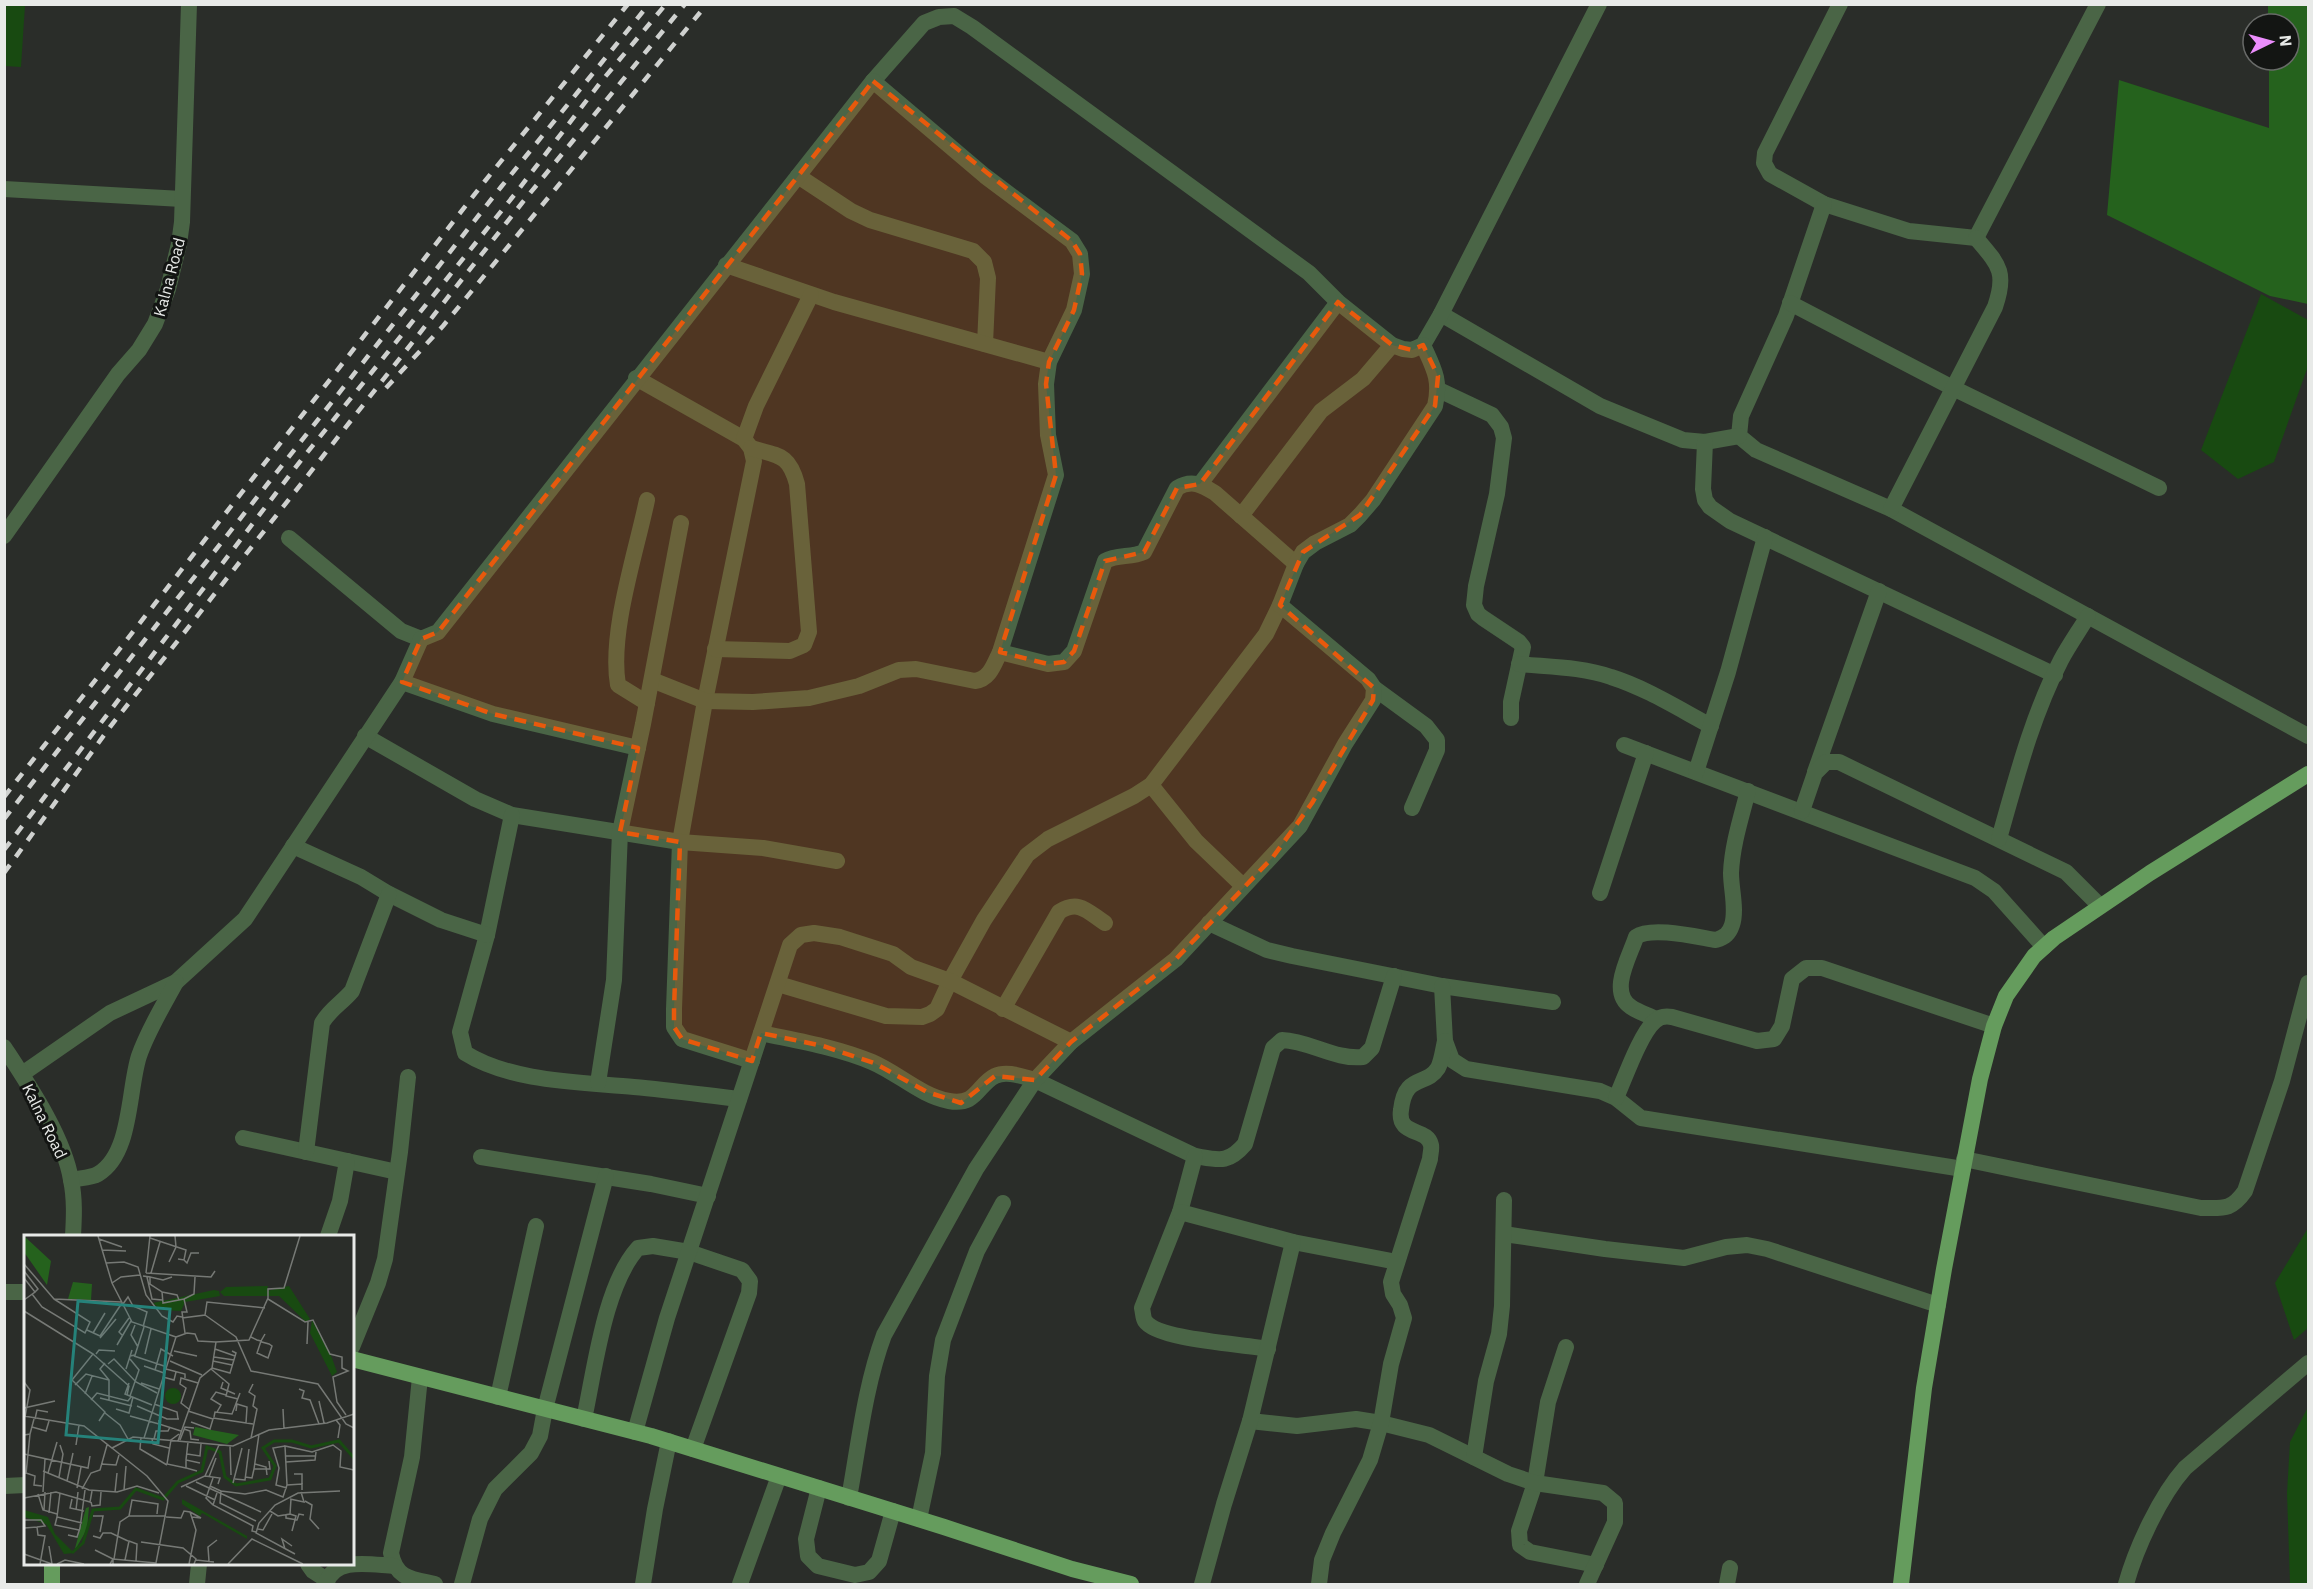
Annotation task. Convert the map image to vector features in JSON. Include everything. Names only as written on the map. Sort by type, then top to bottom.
[{"type":"main road","points":[[1901,1584],[1924,1388],[1938,1305],[1980,1079],[1994,1026],[2006,996],[2034,956],[2044,947],[2159,866],[2308,774]]},
{"type":"main road","points":[[354,1360],[635,1432],[920,1519],[1072,1569],[1131,1584]]},
{"type":"main road","points":[[52,1565],[52,1584]]},
{"type":"street","name":"Kalna Road","points":[[4,536],[118,374],[140,350],[155,324],[168,289],[182,222],[189,4]]},
{"type":"street","points":[[22,1074],[110,1013],[176,982],[245,919],[402,682],[421,639],[438,632],[726,265],[873,81],[924,23],[939,17],[954,16],[960,19],[1309,273],[1338,302],[1392,345],[1412,350],[1424,345],[1441,314],[1599,4]]},
{"type":"street","points":[[1840,4],[1765,153],[1764,163],[1770,174],[1824,204],[1909,231],[1976,238],[1995,260],[2000,270],[2001,289],[1995,307],[1891,509]]},
{"type":"street","points":[[1976,238],[2098,4]]},
{"type":"street","points":[[652,680],[705,700],[782,701],[809,698],[859,686],[899,670],[916,669],[975,681],[983,680],[988,676],[1000,652],[1056,475],[1048,435],[1049,362],[1074,310],[1082,274],[1080,254],[1072,241],[984,176],[873,81]]},
{"type":"street","points":[[798,176],[851,211],[870,220],[973,251],[984,262],[988,278],[985,344]]},
{"type":"street","points":[[4,189],[182,200]]},
{"type":"street","points":[[1740,436],[1741,416],[1790,303],[1824,204]]},
{"type":"street","points":[[726,265],[811,295],[1049,362]]},
{"type":"street","points":[[752,1061],[682,1039],[674,1027],[680,842],[705,700],[754,461],[747,443],[760,397],[811,295]]},
{"type":"street","points":[[1200,484],[1338,302]]},
{"type":"street","points":[[1790,303],[1953,388],[2159,488]]},
{"type":"street","points":[[1441,314],[1600,406],[1683,440],[1705,442],[1740,436]]},
{"type":"street","points":[[1241,516],[1322,411],[1363,379],[1392,345]]},
{"type":"street","points":[[778,984],[886,1016],[922,1017],[937,1009],[984,920],[1027,855],[1048,839],[1134,796],[1151,784],[1266,634],[1303,552],[1315,543],[1350,525],[1373,500],[1435,406],[1439,390],[1438,376],[1424,345]]},
{"type":"street","points":[[636,378],[747,443],[782,457],[793,467],[797,484],[809,632],[804,645],[790,651],[715,649]]},
{"type":"street","points":[[1439,390],[1492,415],[1501,427],[1504,438],[1497,495],[1476,586],[1474,605],[1478,614],[1522,645],[1523,650],[1511,702],[1511,718]]},
{"type":"street","points":[[1740,436],[1756,450],[1891,509],[2308,736]]},
{"type":"street","points":[[1705,442],[1703,489],[1710,507],[1730,521],[2055,675]]},
{"type":"street","points":[[1000,652],[1048,664],[1064,662],[1074,651],[1105,561],[1133,557],[1144,552],[1177,488],[1189,483],[1200,484],[1215,493],[1296,564]]},
{"type":"street","points":[[647,500],[620,622],[616,670],[618,685],[647,703]]},
{"type":"street","points":[[598,1083],[614,980],[620,832],[652,680],[681,523]]},
{"type":"street","points":[[1696,772],[1765,537]]},
{"type":"street","points":[[289,538],[401,631],[421,639]]},
{"type":"street","points":[[1802,811],[1879,591]]},
{"type":"street","points":[[1280,605],[1368,679],[1374,688],[1426,726],[1437,740],[1437,750],[1412,808]]},
{"type":"street","points":[[1999,840],[2023,756],[2055,675],[2061,660],[2088,616]]},
{"type":"street","points":[[1519,664],[1581,669],[1612,677],[1658,697],[1711,726]]},
{"type":"street","points":[[402,682],[494,714],[638,748]]},
{"type":"street","points":[[849,1497],[869,1386],[884,1335],[976,1169],[1035,1080],[1071,1042],[1176,959],[1300,826],[1345,744],[1373,700],[1374,688]]},
{"type":"street","points":[[365,736],[475,800],[512,815],[680,842],[763,848],[837,861]]},
{"type":"street","points":[[1624,745],[1975,878],[1994,891],[2044,947]]},
{"type":"street","points":[[1600,893],[1646,753]]},
{"type":"street","points":[[1815,773],[1826,762],[1839,762],[2066,872],[2100,906]]},
{"type":"street","points":[[1151,784],[1196,841],[1243,886]]},
{"type":"street","points":[[1656,1020],[1631,1007],[1625,1002],[1621,993],[1620,982],[1636,938],[1648,932],[1660,932],[1716,940],[1728,933],[1733,921],[1731,872],[1734,848],[1748,791]]},
{"type":"street","points":[[512,815],[487,935],[460,1032],[465,1053],[480,1062],[505,1071],[739,1100]]},
{"type":"street","points":[[293,846],[361,877],[441,920],[487,935]]},
{"type":"street","points":[[306,1152],[322,1023],[330,1010],[342,1002],[351,991],[389,894]]},
{"type":"street","points":[[1003,1009],[1059,912],[1069,906],[1080,906],[1105,923]]},
{"type":"street","points":[[1209,923],[1275,952],[1442,986],[1553,1002]]},
{"type":"street","points":[[635,1432],[667,1318],[790,945],[801,935],[814,933],[872,945],[893,954],[911,967],[950,981],[1071,1042]]},
{"type":"street","points":[[1616,1098],[1647,1030],[1656,1020],[1665,1016],[1672,1017],[1757,1041],[1773,1038],[1782,1026],[1792,979],[1806,968],[1822,968],[1994,1026]]},
{"type":"street","points":[[761,1033],[823,1046],[863,1059],[946,1101],[961,1103],[974,1096],[995,1076],[1011,1074],[1035,1080],[1194,1156],[1218,1160],[1235,1156],[1245,1144],[1273,1048],[1282,1040],[1295,1040],[1350,1059],[1364,1057],[1372,1048],[1394,976]]},
{"type":"street","points":[[71,1179],[96,1175],[108,1167],[120,1148],[138,1059],[147,1036],[176,982]]},
{"type":"street","points":[[1442,986],[1445,1041],[1452,1060],[1466,1069],[1600,1091],[1616,1098],[1641,1118],[1964,1164],[2201,1208],[2223,1208],[2236,1203],[2245,1191],[2282,1081],[2308,983]]},
{"type":"street","points":[[1320,1584],[1322,1560],[1370,1460],[1381,1423],[1390,1364],[1404,1318],[1393,1294],[1391,1282],[1430,1159],[1432,1145],[1426,1137],[1409,1130],[1402,1123],[1400,1111],[1407,1089],[1415,1082],[1430,1076],[1438,1067],[1445,1041]]},
{"type":"street","name":"Kalna Road","points":[[4,1047],[22,1074],[60,1144],[71,1179],[75,1215],[73,1235]]},
{"type":"street","points":[[354,1342],[378,1283],[384,1259],[408,1077]]},
{"type":"street","points":[[243,1138],[397,1172]]},
{"type":"street","points":[[1194,1156],[1180,1212],[1142,1308],[1144,1320],[1153,1329],[1203,1341],[1269,1349]]},
{"type":"street","points":[[481,1157],[606,1176],[708,1196]]},
{"type":"street","points":[[328,1235],[340,1202],[347,1161]]},
{"type":"street","points":[[462,1584],[480,1519],[495,1489],[531,1453],[540,1436],[606,1176]]},
{"type":"street","points":[[1473,1457],[1486,1381],[1499,1334],[1503,1297],[1504,1200]]},
{"type":"street","points":[[920,1519],[933,1453],[938,1376],[943,1340],[977,1251],[1003,1203]]},
{"type":"street","points":[[1180,1212],[1293,1242],[1396,1262]]},
{"type":"street","points":[[498,1397],[536,1226]]},
{"type":"street","points":[[1504,1234],[1684,1258],[1726,1247],[1747,1245],[1767,1249],[1938,1305]]},
{"type":"street","points":[[1203,1584],[1269,1349],[1293,1242]]},
{"type":"street","points":[[584,1419],[608,1308],[629,1259],[638,1248],[653,1246],[689,1252],[742,1270],[750,1281],[749,1293],[693,1449]]},
{"type":"street","points":[[4,1292],[24,1292]]},
{"type":"street","points":[[1566,1347],[1548,1402],[1535,1483],[1519,1531],[1520,1545],[1530,1552],[1596,1566]]},
{"type":"street","points":[[2126,1584],[2156,1513],[2172,1483],[2185,1468],[2308,1363]]},
{"type":"street","points":[[420,1377],[412,1457],[391,1553],[394,1566],[404,1576],[435,1584]]},
{"type":"street","points":[[1250,1421],[1297,1426],[1346,1419],[1381,1423],[1429,1435],[1508,1474],[1535,1483],[1603,1493],[1615,1503],[1615,1522],[1587,1584]]},
{"type":"street","points":[[643,1584],[669,1442]]},
{"type":"street","points":[[740,1584],[779,1476]]},
{"type":"street","points":[[4,1486],[24,1485]]},
{"type":"street","points":[[819,1488],[806,1539],[808,1556],[818,1566],[855,1575],[869,1572],[879,1561],[893,1511]]},
{"type":"street","points":[[354,1563],[394,1566]]},
{"type":"street","points":[[197,1584],[199,1565]]},
{"type":"street","points":[[309,1565],[326,1582],[340,1567],[348,1565]]},
{"type":"street","points":[[1727,1584],[1730,1568]]},
{"type":"highlighted area","points":[[873,81],[1072,241],[1080,254],[1082,274],[1074,310],[1049,362],[1046,384],[1056,475],[1000,652],[1048,664],[1064,662],[1074,651],[1105,561],[1144,552],[1177,488],[1200,484],[1338,302],[1392,345],[1412,350],[1423,345],[1438,376],[1435,406],[1360,515],[1303,552],[1280,605],[1374,688],[1373,700],[1312,803],[1273,857],[1176,959],[1071,1042],[1035,1080],[995,1076],[961,1103],[927,1092],[874,1063],[823,1046],[761,1033],[752,1061],[682,1039],[674,1027],[680,842],[620,832],[638,748],[493,714],[402,682],[421,639],[438,632]]},
{"type":"shaded area","points":[[4,5],[25,5],[21,67],[5,66]]},
{"type":"shaded area","points":[[2268,5],[2308,5],[2308,304],[2270,296],[2107,215],[2119,80],[2269,128],[2269,72],[2301,72],[2301,12],[2268,12]]},
{"type":"shaded area","points":[[2261,294],[2308,320],[2308,366],[2274,462],[2238,479],[2201,450]]},
{"type":"shaded area","points":[[2308,1228],[2308,1328],[2294,1340],[2275,1283]]},
{"type":"shaded area","points":[[2308,1407],[2308,1584],[2290,1584],[2287,1493],[2290,1442]]},
{"type":"railway","points":[[4,797],[485,181],[628,4]]},
{"type":"railway","points":[[4,819],[501,187],[649,4]]},
{"type":"railway","points":[[4,850],[302,459],[515,194],[600,83],[666,4]]},
{"type":"railway","points":[[4,873],[110,727],[522,203],[685,4]]},
{"type":"railway","points":[[386,388],[443,326],[707,4]]}]
